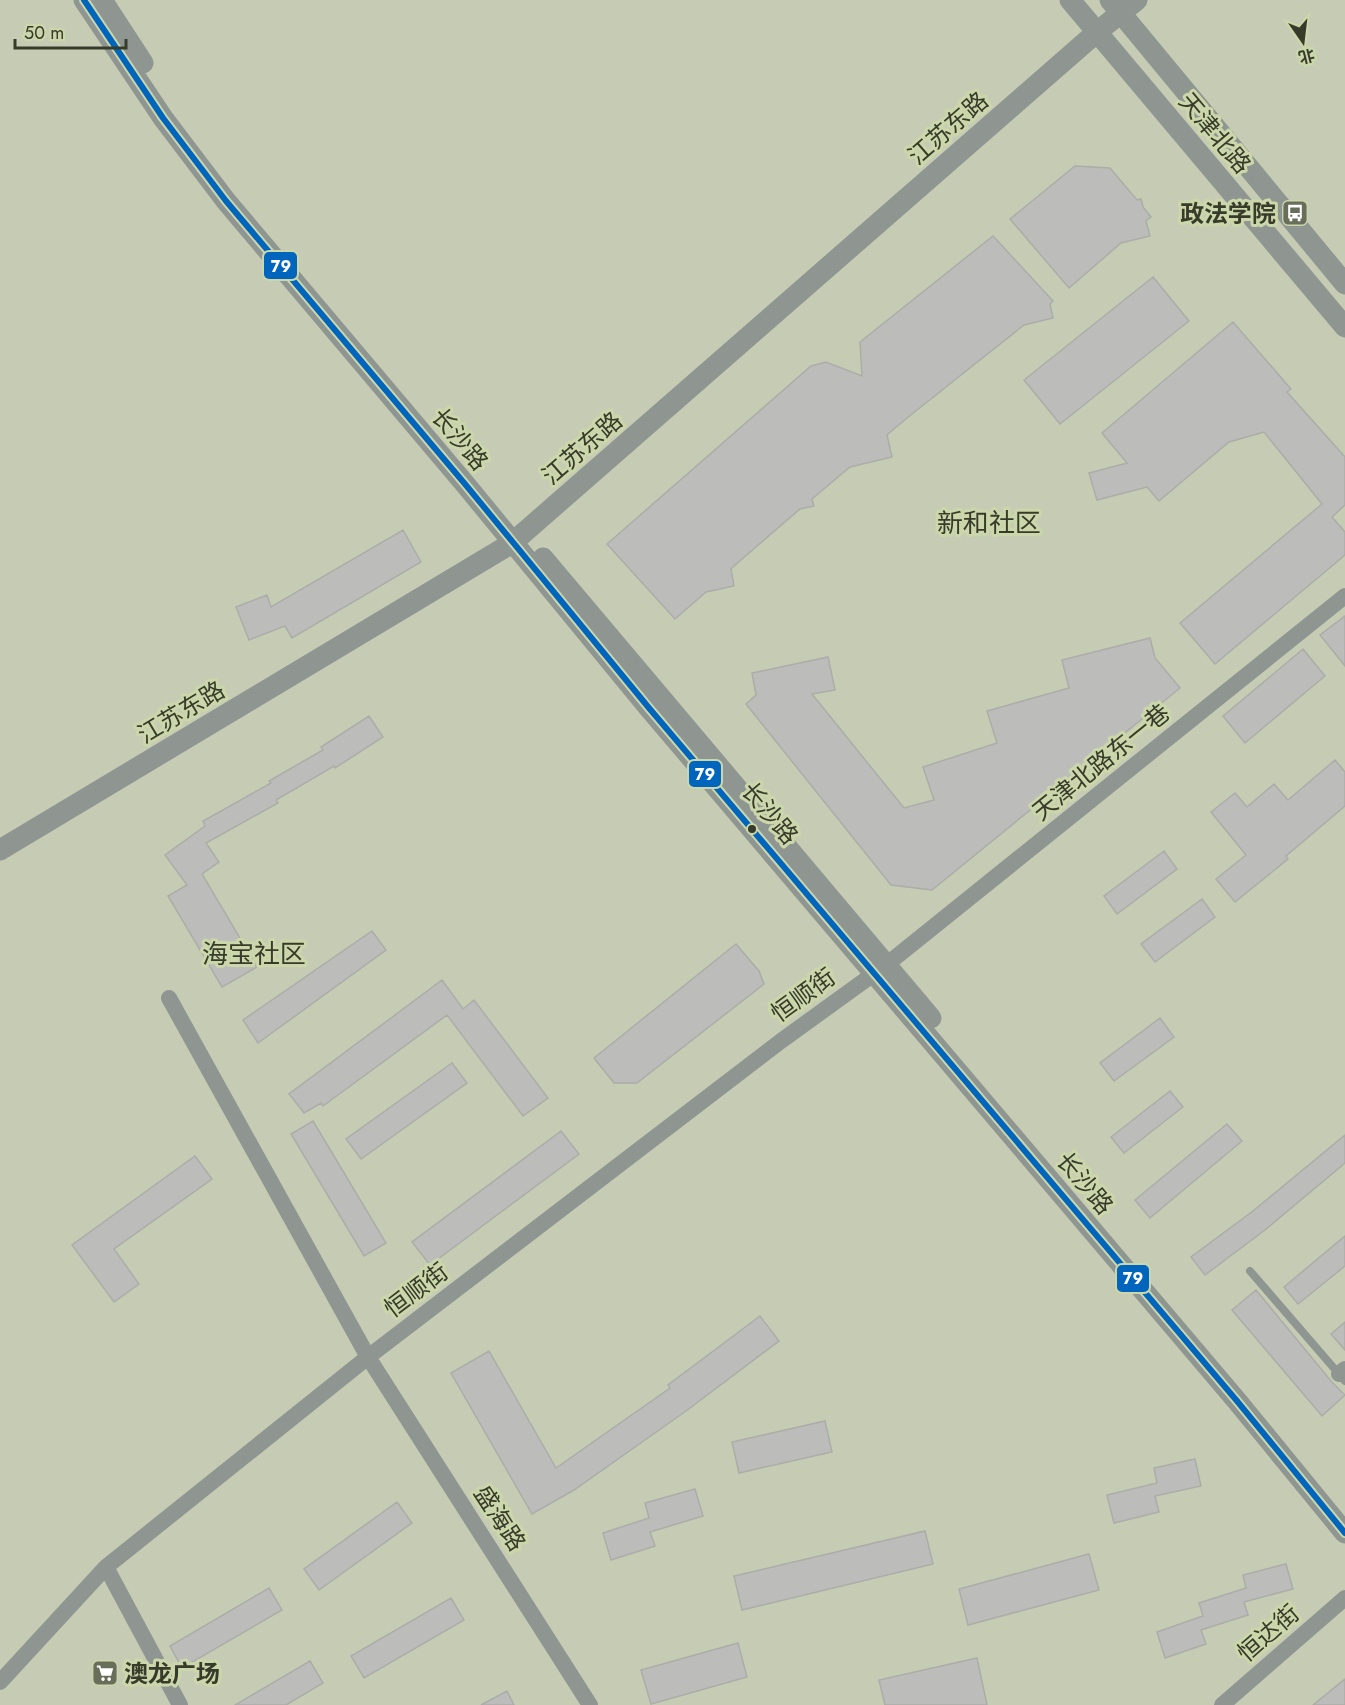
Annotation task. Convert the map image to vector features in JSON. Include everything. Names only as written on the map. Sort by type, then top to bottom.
[{"type":"street","name":"长沙路","points":[[84,0],[192,158],[518,538],[880,969],[1345,1514]]},
{"type":"street","name":"长沙路","points":[[102,0],[148,72],[236,193],[518,538]]},
{"type":"street","name":"天津北路","points":[[1070,0],[1345,327]]},
{"type":"street","name":"江苏东路","points":[[0,850],[518,538],[1096,32],[1115,7],[1137,0]]},
{"type":"street","name":"天津北路","points":[[1115,7],[1345,284]]},
{"type":"street","name":"天津北路东一巷","points":[[880,969],[1345,596]]},
{"type":"street","name":"长沙路","points":[[880,969],[1345,1533]]},
{"type":"street","name":"恒顺街","points":[[0,1682],[106,1567],[369,1357],[781,1041],[880,969]]},
{"type":"street","name":"盛海路","points":[[169,998],[369,1357],[590,1705]]},
{"type":"street","points":[[106,1567],[180,1705]]},
{"type":"street","name":"恒达街","points":[[1222,1705],[1345,1598]]},
{"type":"lane","points":[[1250,1271],[1343,1374]]},
{"type":"building","points":[[1075,166],[1110,168],[1137,200],[1141,199],[1143,207],[1151,217],[1146,221],[1150,236],[1121,243],[1069,288],[1010,219]]},
{"type":"building","points":[[993,236],[1053,301],[1050,304],[1053,318],[1024,325],[907,418],[887,435],[892,457],[850,467],[812,499],[814,506],[800,509],[731,569],[734,586],[706,592],[675,619],[607,544],[811,366],[826,362],[862,376],[860,342]]},
{"type":"building","points":[[1153,277],[1189,321],[1060,424],[1024,380]]},
{"type":"building","points":[[1233,322],[1291,389],[1287,392],[1345,457],[1345,505],[1332,517],[1345,532],[1345,555],[1215,664],[1180,623],[1322,504],[1264,432],[1229,442],[1159,501],[1147,487],[1097,500],[1089,473],[1127,463],[1102,433]]},
{"type":"building","points":[[403,530],[421,562],[292,638],[285,626],[249,640],[236,607],[267,595],[271,607]]},
{"type":"building","points":[[1345,616],[1345,666],[1320,635]]},
{"type":"building","points":[[1150,638],[1155,658],[1180,688],[932,890],[891,885],[746,704],[756,695],[752,673],[828,657],[835,690],[812,694],[904,808],[934,800],[923,767],[997,743],[987,711],[1069,688],[1062,660]]},
{"type":"building","points":[[1303,649],[1325,676],[1245,743],[1223,716]]},
{"type":"building","points":[[369,716],[383,737],[335,768],[334,766],[276,800],[278,803],[206,843],[219,862],[202,874],[257,967],[222,987],[168,896],[187,885],[165,855],[205,826],[203,821],[271,783],[269,781],[323,750],[321,747]]},
{"type":"building","points":[[1335,760],[1345,772],[1345,806],[1286,856],[1288,859],[1235,902],[1216,879],[1246,855],[1211,812],[1235,793],[1247,807],[1274,784],[1288,800]]},
{"type":"building","points":[[1164,851],[1177,869],[1117,914],[1104,896]]},
{"type":"building","points":[[1202,899],[1215,917],[1155,962],[1141,944]]},
{"type":"building","points":[[372,931],[386,950],[258,1043],[243,1020]]},
{"type":"building","points":[[736,944],[759,971],[764,984],[637,1083],[614,1083],[594,1058]]},
{"type":"building","points":[[442,980],[463,1009],[474,1000],[548,1098],[523,1116],[447,1015],[323,1106],[321,1103],[304,1113],[289,1094]]},
{"type":"building","points":[[1160,1018],[1174,1037],[1114,1081],[1100,1063]]},
{"type":"building","points":[[452,1063],[467,1083],[361,1159],[346,1139]]},
{"type":"building","points":[[1170,1091],[1183,1107],[1124,1153],[1111,1137]]},
{"type":"building","points":[[313,1121],[386,1243],[364,1256],[291,1134]]},
{"type":"building","points":[[1227,1124],[1242,1141],[1150,1218],[1135,1200]]},
{"type":"building","points":[[561,1131],[579,1154],[430,1265],[412,1242]]},
{"type":"building","points":[[1345,1135],[1345,1163],[1265,1230],[1205,1275],[1191,1257],[1253,1211]]},
{"type":"building","points":[[195,1156],[212,1179],[114,1249],[139,1284],[114,1302],[72,1245]]},
{"type":"building","points":[[1345,1236],[1345,1266],[1298,1304],[1284,1287]]},
{"type":"building","points":[[1256,1290],[1345,1395],[1322,1416],[1232,1310]]},
{"type":"building","points":[[760,1316],[779,1341],[686,1411],[574,1490],[532,1514],[451,1373],[489,1351],[556,1468],[670,1388],[668,1385]]},
{"type":"building","points":[[1345,1322],[1345,1350],[1331,1334]]},
{"type":"building","points":[[825,1421],[832,1452],[739,1473],[732,1442]]},
{"type":"building","points":[[1195,1459],[1201,1486],[1155,1496],[1159,1512],[1114,1523],[1107,1495],[1157,1483],[1154,1468]]},
{"type":"building","points":[[695,1489],[703,1516],[650,1532],[655,1546],[611,1560],[603,1533],[649,1518],[645,1503]]},
{"type":"building","points":[[397,1502],[412,1523],[319,1590],[304,1569]]},
{"type":"building","points":[[925,1531],[933,1564],[742,1610],[734,1576]]},
{"type":"building","points":[[1089,1554],[1099,1590],[968,1625],[959,1589]]},
{"type":"building","points":[[1286,1564],[1293,1589],[1244,1602],[1248,1615],[1201,1630],[1206,1644],[1165,1658],[1157,1632],[1203,1616],[1199,1603],[1246,1588],[1243,1575]]},
{"type":"building","points":[[269,1588],[282,1610],[182,1668],[170,1646]]},
{"type":"building","points":[[451,1598],[464,1620],[364,1678],[351,1656]]},
{"type":"building","points":[[738,1643],[747,1677],[651,1704],[641,1670]]},
{"type":"building","points":[[977,1658],[987,1705],[885,1705],[879,1680]]},
{"type":"building","points":[[310,1661],[323,1683],[286,1705],[235,1705]]},
{"type":"building","points":[[1345,1679],[1345,1705],[1313,1705]]},
{"type":"building","points":[[507,1691],[514,1705],[481,1705]]},
{"type":"transit line","name":"79","points":[[84,0],[163,118],[226,201],[465,484],[649,708],[1237,1401],[1345,1533]]},
{"type":"place","name":"政法学院","points":[[1295,213]]},
{"type":"place","name":"澳龙广场","points":[[105,1673]]},
{"type":"district","name":"新和社区","points":[[989,523]]},
{"type":"district","name":"海宝社区","points":[[254,954]]}]
